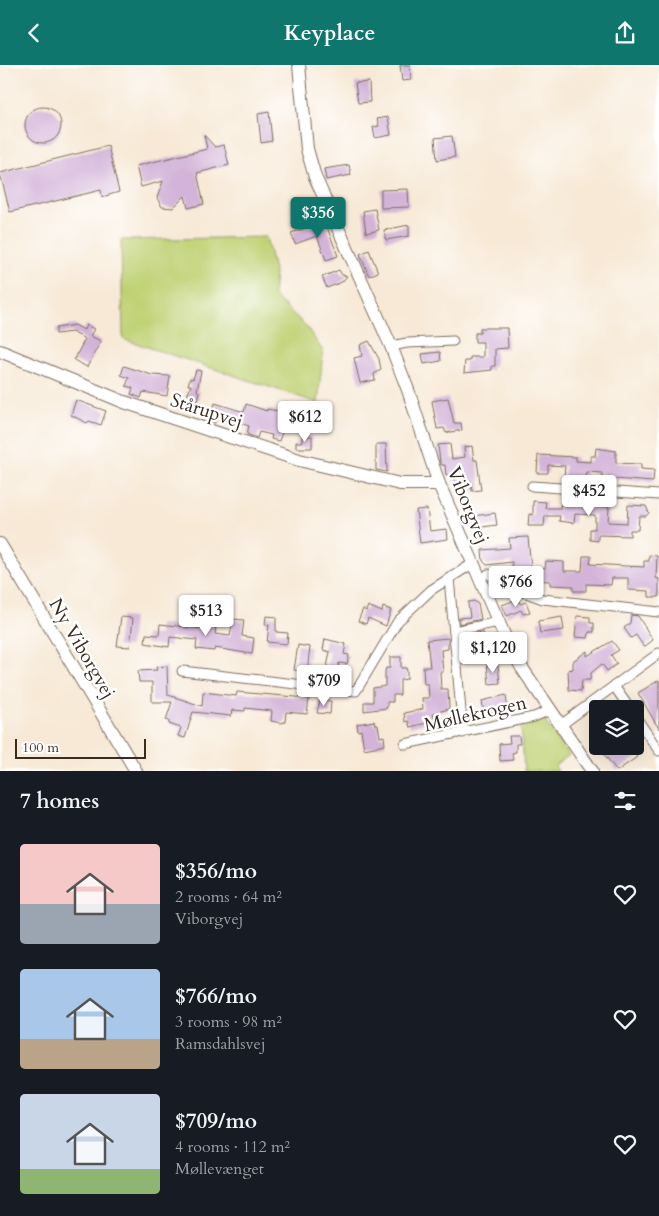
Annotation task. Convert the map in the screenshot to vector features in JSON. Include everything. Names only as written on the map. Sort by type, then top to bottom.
[{"type":"street","name":"Viborgvej","points":[[299,65],[307,149],[315,177],[391,346],[408,390],[439,484],[472,563],[522,668],[592,771]]},
{"type":"street","points":[[391,346],[453,341]]},
{"type":"street","name":"Stårupvej","points":[[0,351],[124,402],[299,460],[392,483],[439,484]]},
{"type":"street","points":[[532,487],[659,495]]},
{"type":"street","name":"Ny Viborgvej","points":[[0,544],[112,734],[136,771]]},
{"type":"street","points":[[182,671],[356,691],[398,621],[416,601],[472,563]]},
{"type":"street","points":[[488,574],[521,592],[543,599],[659,612]]},
{"type":"street","points":[[449,578],[463,733]]},
{"type":"street","points":[[454,631],[499,622]]},
{"type":"street","points":[[561,725],[659,653]]},
{"type":"street","points":[[614,687],[623,700]]},
{"type":"street","name":"Møllekrogen","points":[[405,745],[534,717],[550,710]]},
{"type":"street","points":[[644,730],[659,751]]},
{"type":"green space","points":[[266,237],[275,274],[273,295],[306,326],[323,351],[318,403],[123,339],[121,240]]},
{"type":"green space","points":[[544,720],[569,755],[555,766],[558,771],[524,771],[521,725]]},
{"type":"building","points":[[400,65],[410,65],[411,80],[402,81]]},
{"type":"building","points":[[369,82],[370,102],[358,103],[355,83]]},
{"type":"building","points":[[43,107],[50,108],[56,112],[60,118],[60,132],[56,138],[50,142],[43,143],[36,142],[30,138],[26,132],[25,125],[26,118],[30,112],[36,108]]},
{"type":"building","points":[[269,112],[272,141],[261,143],[258,114]]},
{"type":"building","points":[[388,117],[391,135],[375,138],[373,127],[379,126],[377,119]]},
{"type":"building","points":[[204,135],[215,147],[224,145],[229,165],[197,173],[204,204],[188,208],[185,196],[173,208],[162,207],[157,198],[163,181],[141,187],[136,166],[207,149]]},
{"type":"building","points":[[452,136],[455,157],[437,160],[435,138]]},
{"type":"building","points":[[108,146],[119,192],[102,197],[101,190],[10,212],[0,173]]},
{"type":"building","points":[[349,165],[351,175],[326,180],[324,169]]},
{"type":"building","points":[[408,189],[409,207],[381,208],[381,190]]},
{"type":"building","points":[[375,209],[379,230],[366,233],[363,211]]},
{"type":"building","points":[[325,222],[338,256],[326,260],[317,236],[295,244],[291,233]]},
{"type":"building","points":[[409,225],[409,236],[386,240],[384,230]]},
{"type":"building","points":[[369,250],[378,272],[369,276],[360,254]]},
{"type":"building","points":[[339,270],[342,275],[347,276],[342,282],[327,288],[322,277]]},
{"type":"building","points":[[75,325],[84,330],[86,325],[94,329],[90,336],[101,341],[87,367],[74,360],[85,339],[72,332],[56,334],[56,328]]},
{"type":"building","points":[[480,328],[507,328],[508,348],[495,349],[495,366],[492,366],[492,370],[464,373],[465,361],[470,361],[470,357],[483,357],[483,342],[475,342],[475,333],[480,333]]},
{"type":"building","points":[[369,341],[379,359],[381,370],[374,374],[375,380],[360,383],[354,358],[362,356],[360,345]]},
{"type":"building","points":[[440,352],[441,361],[424,364],[422,354]]},
{"type":"building","points":[[124,366],[152,375],[170,376],[167,396],[143,392],[141,398],[131,394],[133,388],[126,386],[129,378],[121,375]]},
{"type":"building","points":[[196,370],[201,371],[197,391],[199,396],[194,409],[184,405],[191,385],[188,385],[190,378],[193,379]]},
{"type":"building","points":[[448,398],[454,423],[461,423],[462,430],[446,433],[444,428],[437,429],[432,401]]},
{"type":"building","points":[[76,400],[106,411],[101,425],[89,421],[87,423],[71,415]]},
{"type":"building","points":[[215,403],[244,412],[246,404],[267,411],[267,409],[294,414],[294,410],[304,411],[304,428],[284,427],[279,441],[271,439],[272,435],[259,432],[257,438],[247,434],[249,426],[231,420],[230,423],[216,419],[215,423],[207,421],[208,415],[211,416]]},
{"type":"building","points":[[302,436],[312,436],[312,448],[296,448],[296,442],[302,442]]},
{"type":"building","points":[[376,444],[386,444],[387,472],[376,470]]},
{"type":"building","points":[[450,444],[452,459],[465,457],[464,447],[472,446],[474,460],[477,460],[481,490],[472,491],[471,481],[455,483],[454,474],[446,475],[445,465],[441,465],[440,462],[438,445]]},
{"type":"building","points":[[596,448],[616,451],[616,463],[641,464],[641,469],[654,470],[653,482],[602,478],[602,473],[587,472],[586,479],[564,478],[565,466],[548,465],[548,473],[537,473],[538,455],[576,457],[576,461],[591,462],[591,456],[595,456]]},
{"type":"building","points":[[533,501],[546,502],[545,508],[560,508],[561,502],[565,501],[609,507],[608,522],[627,523],[628,505],[646,506],[649,513],[646,516],[639,516],[638,530],[630,530],[630,536],[598,535],[598,541],[590,540],[590,529],[595,529],[595,515],[575,514],[574,523],[559,521],[560,516],[545,516],[544,526],[528,526],[529,514],[533,515]]},
{"type":"building","points":[[427,509],[430,531],[447,529],[448,539],[420,543],[416,510]]},
{"type":"building","points":[[495,513],[497,525],[475,528],[473,516]]},
{"type":"building","points":[[528,537],[531,568],[545,568],[546,561],[564,562],[564,571],[582,571],[583,556],[591,556],[590,564],[644,567],[644,561],[649,561],[649,555],[657,556],[656,578],[659,579],[659,597],[649,597],[649,591],[628,590],[628,578],[612,578],[611,585],[586,584],[586,591],[573,591],[573,586],[550,585],[550,581],[527,580],[527,578],[514,580],[512,562],[487,565],[483,561],[482,550],[510,548],[509,538]]},
{"type":"building","points":[[518,599],[520,604],[526,602],[530,612],[523,614],[521,610],[507,616],[502,605]]},
{"type":"building","points":[[474,601],[478,604],[481,619],[459,624],[459,618],[470,617],[468,602]]},
{"type":"building","points":[[368,606],[382,612],[383,607],[391,610],[386,626],[368,618],[366,624],[358,621],[363,609],[366,611]]},
{"type":"building","points":[[205,615],[217,616],[215,634],[230,636],[233,619],[244,620],[242,636],[254,638],[252,654],[215,648],[214,651],[196,649],[197,640],[170,637],[169,647],[145,643],[146,634],[159,635],[160,624],[203,629]]},
{"type":"building","points":[[631,615],[638,616],[653,640],[644,647],[636,635],[631,638],[624,628],[630,623]]},
{"type":"building","points":[[266,616],[276,617],[276,632],[288,633],[287,644],[267,642],[269,625],[265,625]]},
{"type":"building","points":[[577,616],[590,617],[590,623],[594,623],[594,632],[589,632],[588,638],[575,637]]},
{"type":"building","points":[[121,617],[133,618],[130,647],[117,646]]},
{"type":"building","points":[[562,617],[564,630],[540,633],[538,621]]},
{"type":"building","points":[[483,632],[489,657],[465,663],[462,652],[475,649],[471,634]]},
{"type":"building","points":[[448,638],[448,649],[441,650],[443,672],[440,672],[441,689],[448,689],[449,709],[433,713],[435,721],[410,727],[408,721],[405,722],[404,713],[423,709],[422,698],[429,698],[428,684],[424,684],[423,667],[430,667],[427,640]]},
{"type":"building","points":[[325,639],[346,644],[344,654],[349,655],[347,664],[339,663],[337,674],[326,672],[330,652],[323,650]]},
{"type":"building","points":[[612,641],[619,650],[611,655],[617,664],[607,671],[602,664],[591,673],[590,680],[582,680],[581,691],[569,690],[568,670],[573,669],[573,661],[587,651],[587,656]]},
{"type":"building","points":[[298,645],[310,647],[307,672],[294,670]]},
{"type":"building","points":[[390,657],[401,657],[401,668],[406,668],[407,671],[407,679],[400,680],[400,695],[393,695],[393,702],[387,702],[387,708],[364,711],[364,702],[373,702],[373,688],[385,686],[385,671],[386,668],[390,668]]},
{"type":"building","points":[[494,662],[494,667],[498,666],[500,683],[489,684],[487,663]]},
{"type":"building","points":[[167,666],[168,695],[202,706],[203,692],[236,696],[237,692],[296,697],[309,699],[307,714],[286,712],[285,722],[281,723],[271,721],[272,711],[245,708],[245,711],[232,710],[231,716],[193,712],[185,738],[178,736],[181,728],[169,724],[169,721],[166,720],[172,702],[152,702],[152,682],[139,682],[138,671],[157,670],[156,667]]},
{"type":"building","points":[[659,680],[659,729],[644,703],[644,700],[638,693]]},
{"type":"building","points":[[506,695],[508,711],[484,713],[482,701]]},
{"type":"building","points":[[320,700],[331,701],[330,714],[317,713]]},
{"type":"building","points":[[374,721],[375,725],[378,725],[380,737],[384,736],[385,745],[364,749],[361,730],[358,731],[357,724]]},
{"type":"building","points":[[509,736],[519,736],[520,744],[516,744],[516,752],[512,753],[513,760],[500,761],[499,744],[510,743]]},
{"type":"building","points":[[605,755],[636,755],[637,757],[617,771]]}]
